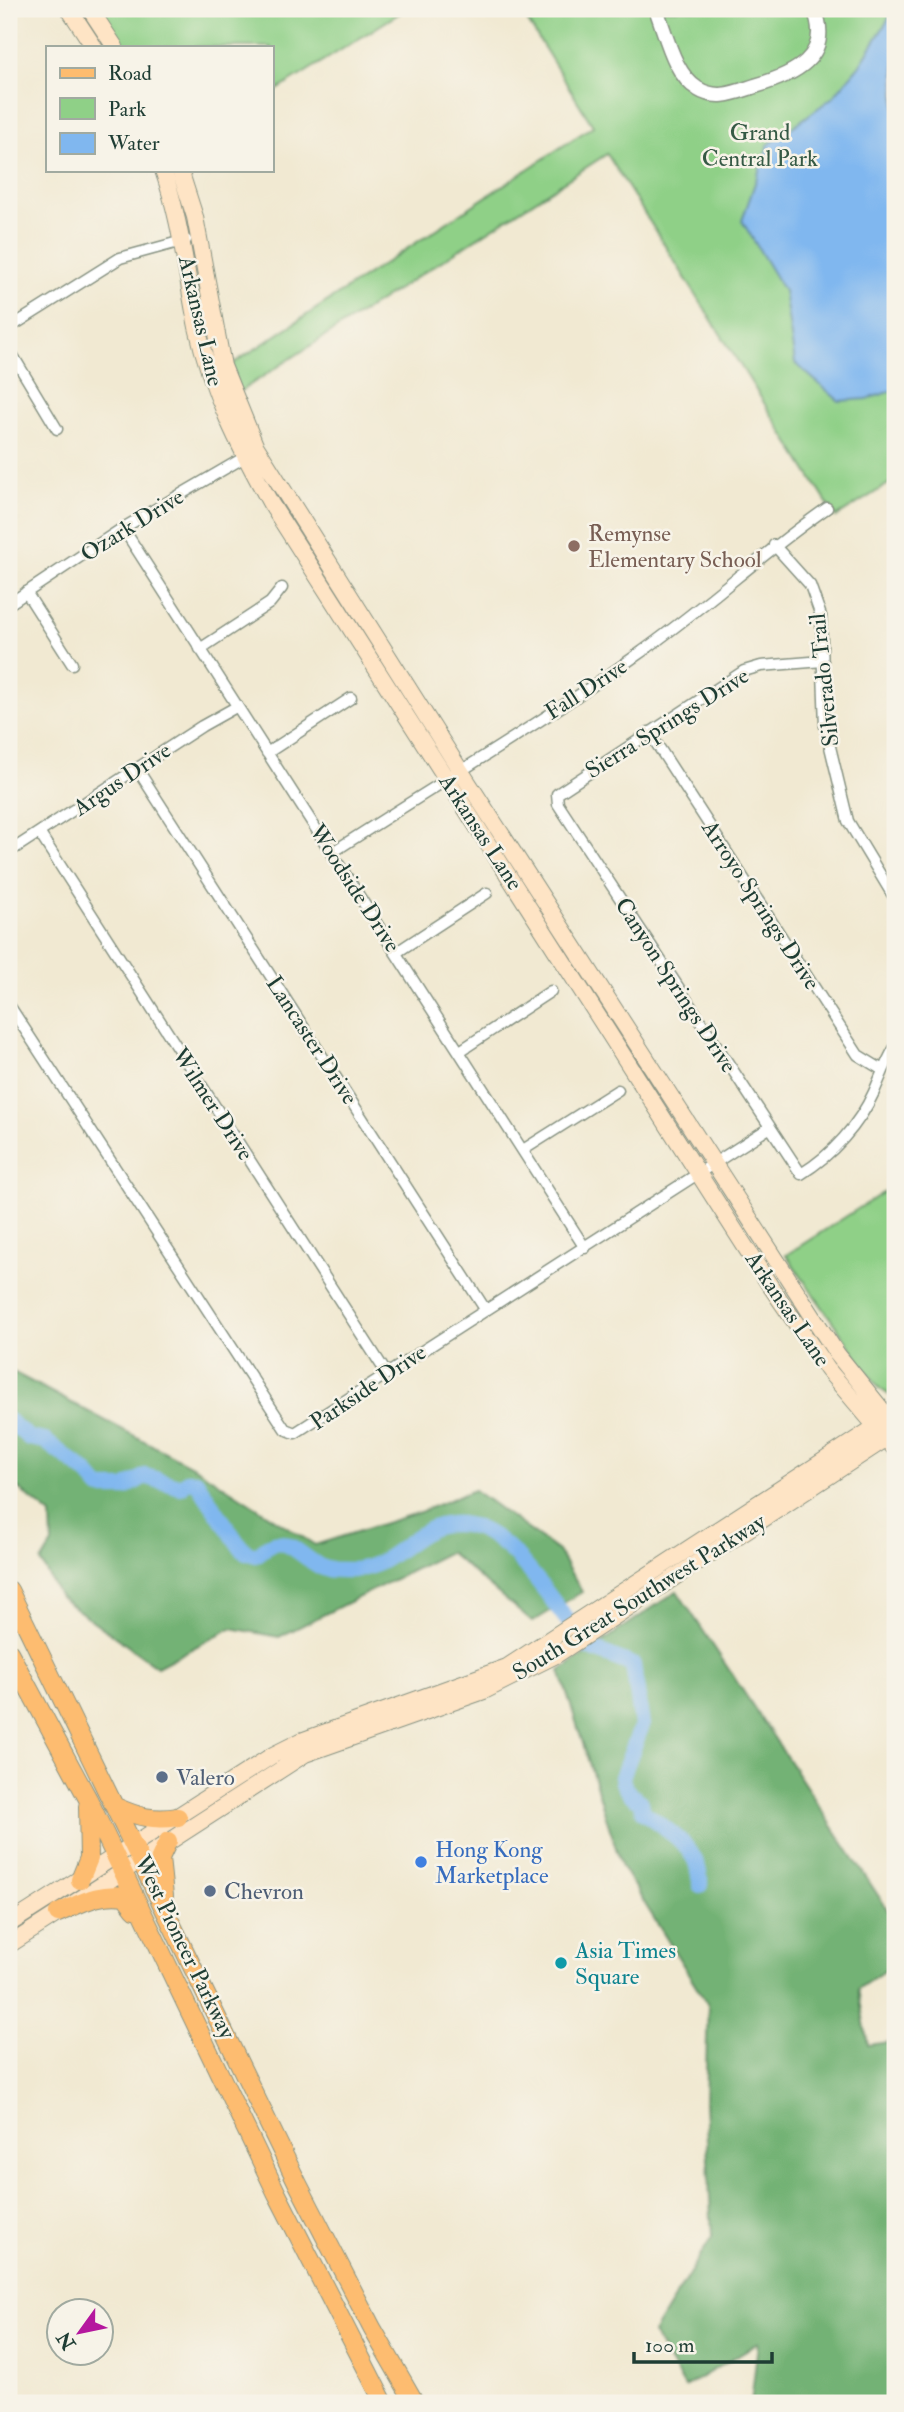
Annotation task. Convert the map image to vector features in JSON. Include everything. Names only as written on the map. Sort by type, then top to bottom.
[{"type":"main road","points":[[69,9],[93,46]]},
{"type":"main road","points":[[90,9],[114,46]]},
{"type":"main road","name":"Arkansas Lane","points":[[164,172],[191,240]]},
{"type":"main road","name":"Arkansas Lane","points":[[180,172],[191,240],[223,366],[251,453],[453,775],[706,1169],[824,1363],[891,1429]]},
{"type":"main road","name":"South Great Southwest Parkway","points":[[9,1924],[80,1880],[118,1864],[138,1852],[178,1817],[301,1741],[507,1667],[891,1429]]},
{"type":"main road","name":"South Great Southwest Parkway","points":[[138,1852],[168,1841],[305,1754],[484,1690],[556,1655],[891,1429]]},
{"type":"main road","name":"West Pioneer Parkway","points":[[9,1590],[299,2184],[360,2305],[415,2403]]},
{"type":"main road","name":"West Pioneer Parkway","points":[[9,1652],[88,1799],[277,2194],[384,2403]]},
{"type":"main road","points":[[80,1880],[89,1858],[88,1799]]},
{"type":"main road","points":[[116,1807],[136,1816],[159,1820],[178,1817]]},
{"type":"main road","points":[[167,1913],[160,1858],[168,1841]]},
{"type":"main road","name":"South Great Southwest Parkway","points":[[9,1945],[58,1913],[118,1864]]},
{"type":"main road","points":[[58,1913],[99,1894],[108,1894],[125,1896],[145,1920]]},
{"type":"main road","points":[[277,2194],[299,2184]]},
{"type":"street","points":[[656,9],[683,76],[697,89],[715,96],[780,79],[799,69],[817,43],[818,24],[814,9]]},
{"type":"street","points":[[9,328],[120,258],[191,240]]},
{"type":"street","points":[[9,349],[57,429]]},
{"type":"street","name":"Ozark Drive","points":[[9,604],[123,528],[251,453]]},
{"type":"street","name":"Fall Drive","points":[[333,852],[636,656],[710,601],[774,545],[827,508]]},
{"type":"street","name":"Woodside Drive","points":[[123,528],[585,1248]]},
{"type":"street","name":"Silverado Trail","points":[[774,545],[810,585],[821,616],[825,726],[848,821],[895,899]]},
{"type":"street","points":[[200,649],[270,603],[282,588]]},
{"type":"street","points":[[26,592],[72,664]]},
{"type":"street","name":"Sierra Springs Drive","points":[[557,794],[744,671],[761,666],[823,661]]},
{"type":"street","points":[[267,753],[351,698]]},
{"type":"street","name":"Argus Drive","points":[[9,852],[202,726],[236,707]]},
{"type":"street","name":"Arroyo Springs Drive","points":[[649,732],[858,1055],[881,1069]]},
{"type":"street","name":"Lancaster Drive","points":[[138,770],[485,1309]]},
{"type":"street","name":"Canyon Springs Drive","points":[[557,794],[558,804],[801,1174],[816,1164],[854,1127],[874,1092],[881,1069]]},
{"type":"street","name":"Wilmer Drive","points":[[40,834],[387,1374]]},
{"type":"street","points":[[397,953],[487,893]]},
{"type":"street","points":[[460,1051],[551,991]]},
{"type":"street","name":"Parkside Drive","points":[[9,1005],[285,1429],[295,1433],[769,1128]]},
{"type":"street","points":[[881,1069],[895,1047]]},
{"type":"street","points":[[523,1150],[618,1090]]},
{"type":"green space","points":[[98,9],[406,9],[273,93],[273,46],[119,46]]},
{"type":"green space","name":"Grand Central Park","points":[[520,9],[895,9],[895,480],[836,517],[607,154],[239,392],[231,365],[593,126]]},
{"type":"green space","points":[[895,1185],[895,1393],[891,1396],[879,1388],[786,1255]]},
{"type":"green space","points":[[9,1370],[196,1468],[315,1545],[420,1512],[474,1490],[558,1551],[582,1592],[532,1622],[449,1552],[279,1637],[231,1628],[157,1667],[60,1597],[41,1562],[52,1544],[51,1515],[9,1481]]},
{"type":"green space","points":[[677,1591],[895,1921],[895,1963],[858,1989],[868,2045],[895,2041],[895,2403],[751,2403],[758,2343],[685,2387],[653,2333],[712,2237],[705,2103],[708,2005],[622,1867],[560,1671]]},
{"type":"water","points":[[895,9],[895,390],[867,399],[839,401],[795,363],[784,291],[742,221],[768,145],[833,97],[859,66]]},
{"type":"waterway","points":[[9,1421],[29,1438],[45,1441],[86,1472],[100,1488],[125,1488],[145,1476],[181,1487],[187,1481],[196,1481],[239,1545],[246,1552],[256,1555],[274,1543],[287,1544],[320,1567],[353,1570],[382,1561],[423,1533],[446,1524],[468,1525],[489,1534],[508,1548],[525,1565],[568,1621]]},
{"type":"waterway","points":[[588,1647],[633,1665],[642,1725],[622,1777],[624,1786],[641,1802],[643,1812],[673,1834],[689,1851],[699,1873],[700,1885]]},
{"type":"place","name":"Remynse Elementary School","points":[[574,546]]},
{"type":"place","name":"Valero","points":[[162,1777]]},
{"type":"place","name":"Hong Kong Marketplace","points":[[421,1862]]},
{"type":"place","name":"Chevron","points":[[210,1891]]},
{"type":"place","name":"Asia Times Square","points":[[561,1963]]}]
